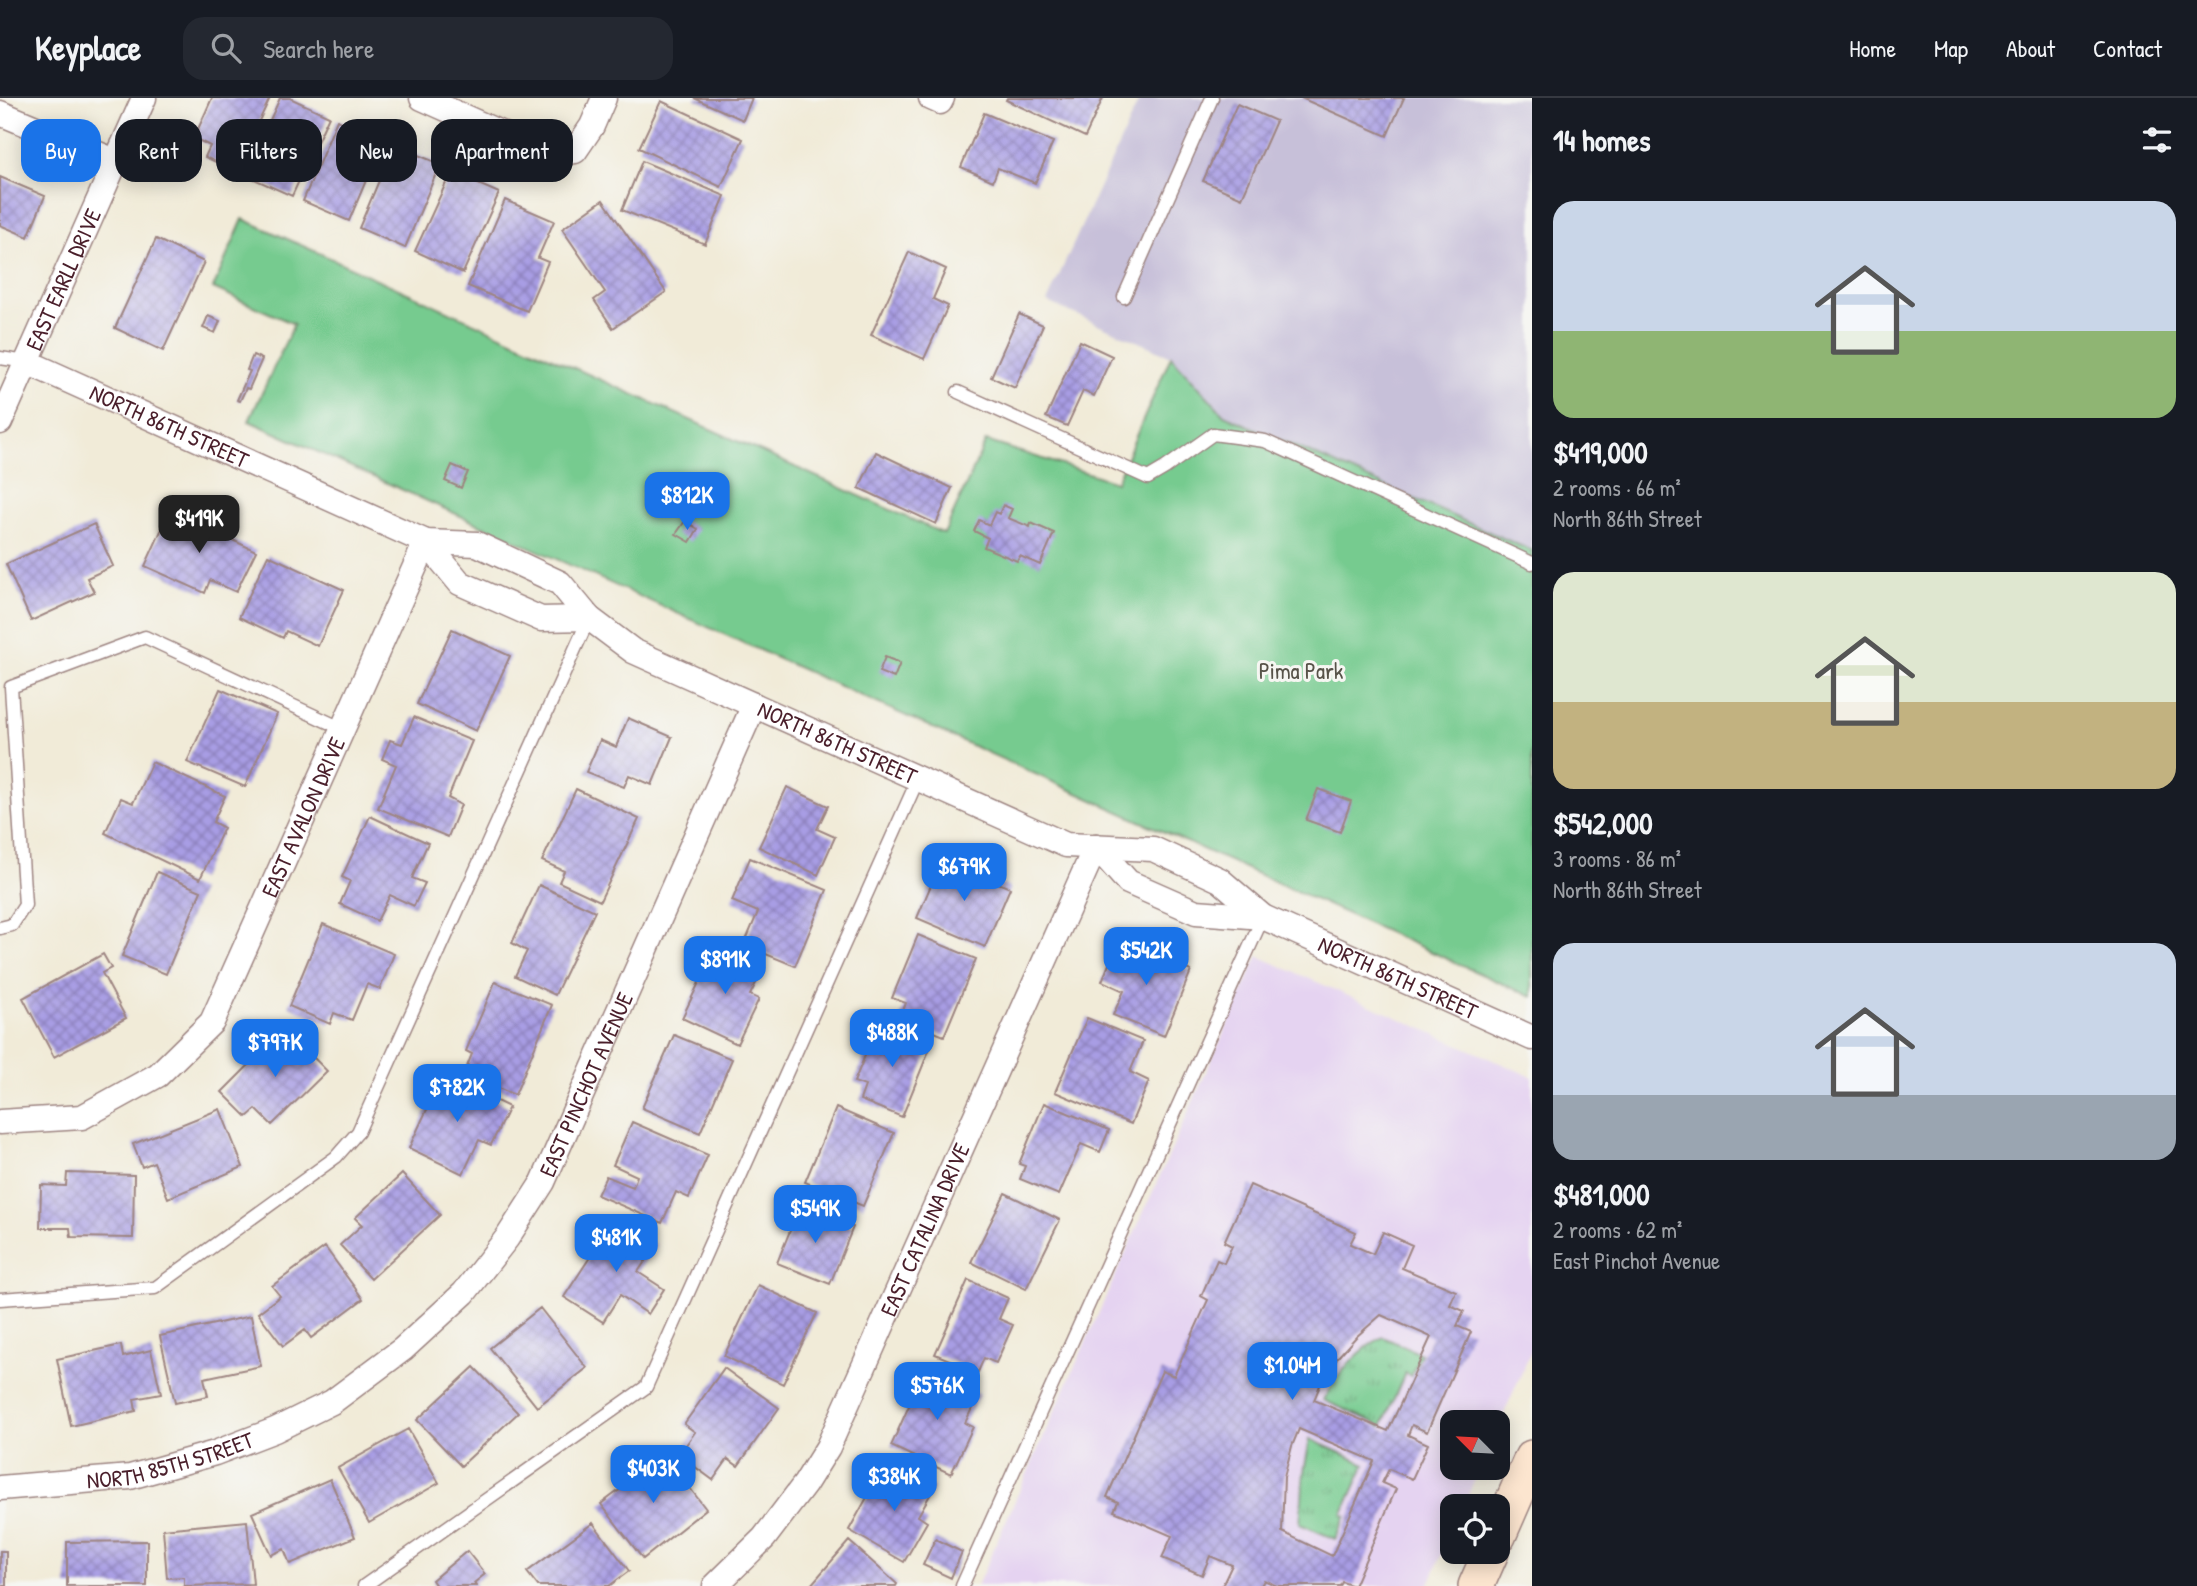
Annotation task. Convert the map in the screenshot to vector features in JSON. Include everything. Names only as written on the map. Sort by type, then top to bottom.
[{"type":"main road","points":[[1510,1508],[1532,1458]]},
{"type":"main road","points":[[1476,1586],[1486,1564]]},
{"type":"street","name":"EAST EARLL DRIVE","points":[[134,119],[144,98]]},
{"type":"street","points":[[422,98],[547,154],[575,151],[592,126],[604,98]]},
{"type":"street","points":[[0,113],[115,161]]},
{"type":"street","name":"EAST EARLL DRIVE","points":[[0,422],[115,161]]},
{"type":"street","name":"NORTH 86TH STREET","points":[[27,362],[426,542],[477,544],[560,583],[589,618],[633,651],[1066,845],[1153,849],[1220,880],[1263,917],[1532,1038]]},
{"type":"street","name":"NORTH 86TH STREET","points":[[426,542],[460,583],[541,619],[589,618]]},
{"type":"street","name":"EAST AVALON DRIVE","points":[[0,1122],[82,1117],[158,1075],[212,1022],[426,542]]},
{"type":"street","name":"EAST PINCHOT AVENUE","points":[[332,1402],[402,1349],[464,1293],[507,1238],[543,1182],[754,705]]},
{"type":"street","name":"NORTH 86TH STREET","points":[[1096,846],[1128,882],[1196,912],[1263,917]]},
{"type":"street","name":"EAST CATALINA DRIVE","points":[[715,1586],[764,1538],[805,1484],[828,1447],[1096,846]]},
{"type":"street","name":"NORTH 85TH STREET","points":[[0,1488],[130,1477],[215,1453],[275,1430],[332,1402]]},
{"type":"lane","points":[[1124,297],[1212,98]]},
{"type":"lane","points":[[0,358],[27,362]]},
{"type":"lane","points":[[958,392],[1148,478],[1213,434],[1265,441],[1532,562]]},
{"type":"lane","points":[[0,1299],[155,1288],[336,1157],[358,1132],[589,618]]},
{"type":"lane","points":[[0,928],[12,925],[24,905],[11,687],[145,637],[343,729]]},
{"type":"lane","points":[[364,1586],[646,1387],[918,779]]},
{"type":"lane","points":[[962,1586],[1263,917]]},
{"type":"shaded area","points":[[1140,98],[1532,98],[1532,551],[1224,415],[1171,356],[1047,302]]},
{"type":"shaded area","points":[[1258,956],[1532,1077],[1532,1349],[1505,1410],[1440,1410],[1440,1480],[1475,1480],[1469,1494],[1440,1494],[1440,1558],[1428,1586],[977,1586]]},
{"type":"green space","name":"Pima Park","points":[[243,219],[944,534],[986,441],[1116,482],[1171,356],[1224,415],[1532,551],[1532,997],[249,421],[294,324],[213,288]]},
{"type":"green space","points":[[1383,1337],[1421,1354],[1411,1376],[1405,1373],[1382,1426],[1323,1400],[1348,1364],[1364,1349]]},
{"type":"green space","points":[[1310,1439],[1365,1464],[1342,1515],[1346,1516],[1335,1539],[1300,1524],[1304,1472]]},
{"type":"building","points":[[212,98],[270,98],[260,119],[216,119],[216,162],[205,157],[210,146],[202,142],[202,120]]},
{"type":"building","points":[[280,98],[290,98],[329,116],[322,131],[322,119],[270,119]]},
{"type":"building","points":[[694,98],[752,98],[743,120]]},
{"type":"building","points":[[1103,98],[1085,137],[1006,100]]},
{"type":"building","points":[[1301,98],[1404,98],[1387,136]]},
{"type":"building","points":[[661,101],[743,139],[721,187],[639,148]]},
{"type":"building","points":[[1237,104],[1276,121],[1242,198],[1203,181]]},
{"type":"building","points":[[984,113],[1053,142],[1035,183],[998,168],[993,181],[961,167]]},
{"type":"building","points":[[336,122],[336,182],[365,182],[349,221],[303,201],[311,182],[322,182],[322,156]]},
{"type":"building","points":[[417,154],[431,160],[432,182],[405,248],[359,228],[378,182],[417,182]]},
{"type":"building","points":[[642,161],[725,196],[705,244],[622,210]]},
{"type":"building","points":[[0,177],[45,196],[28,237],[0,225]]},
{"type":"building","points":[[261,182],[298,182],[292,196]]},
{"type":"building","points":[[446,182],[474,182],[499,193],[463,273],[415,251]]},
{"type":"building","points":[[505,200],[554,221],[538,258],[548,262],[527,311],[468,286]]},
{"type":"building","points":[[603,200],[666,292],[613,328],[594,300],[605,292],[562,229]]},
{"type":"building","points":[[156,239],[204,262],[163,351],[115,328]]},
{"type":"building","points":[[909,252],[946,269],[933,299],[948,306],[924,359],[871,335]]},
{"type":"building","points":[[1019,314],[1043,325],[1015,388],[991,377]]},
{"type":"building","points":[[208,316],[220,321],[215,333],[203,328]]},
{"type":"building","points":[[1080,341],[1112,356],[1094,396],[1083,391],[1067,426],[1046,417]]},
{"type":"building","points":[[253,355],[262,359],[249,389],[246,388],[240,401],[237,400],[250,371],[247,370]]},
{"type":"building","points":[[876,452],[952,488],[936,524],[859,488]]},
{"type":"building","points":[[452,465],[468,472],[461,488],[445,481]]},
{"type":"building","points":[[1003,505],[1012,509],[1008,518],[1030,527],[1031,523],[1054,533],[1040,565],[1020,556],[1017,561],[984,547],[988,538],[974,531],[979,520],[989,525],[995,512],[999,514]]},
{"type":"building","points":[[170,511],[256,551],[236,592],[210,580],[205,593],[145,566]]},
{"type":"building","points":[[685,521],[698,529],[690,542],[676,534]]},
{"type":"building","points":[[94,524],[113,566],[87,578],[94,592],[31,621],[6,564]]},
{"type":"building","points":[[268,555],[344,590],[318,646],[286,631],[283,638],[239,617]]},
{"type":"building","points":[[452,629],[510,656],[476,731],[417,704]]},
{"type":"building","points":[[885,657],[900,663],[894,678],[879,672]]},
{"type":"building","points":[[220,689],[277,714],[245,787],[187,762]]},
{"type":"building","points":[[414,717],[472,741],[448,798],[461,805],[448,837],[378,808],[396,765],[382,759],[390,740],[402,744]]},
{"type":"building","points":[[628,718],[672,737],[652,785],[629,775],[624,787],[586,772],[600,740],[616,747]]},
{"type":"building","points":[[152,762],[225,796],[213,822],[224,828],[200,879],[105,833],[121,798],[133,803]]},
{"type":"building","points":[[787,787],[828,806],[817,829],[835,837],[818,875],[759,847]]},
{"type":"building","points":[[576,789],[639,819],[600,901],[559,882],[564,871],[542,861]]},
{"type":"building","points":[[1318,789],[1351,801],[1340,832],[1306,820]]},
{"type":"building","points":[[370,816],[428,843],[412,878],[425,883],[414,906],[390,895],[377,921],[340,904],[350,881],[342,877]]},
{"type":"building","points":[[750,858],[827,890],[795,966],[744,945],[758,912],[732,901]]},
{"type":"building","points":[[942,859],[1010,888],[985,947],[917,918]]},
{"type":"building","points":[[157,872],[201,891],[166,974],[122,956]]},
{"type":"building","points":[[539,885],[595,911],[555,995],[515,976],[527,951],[512,943]]},
{"type":"building","points":[[323,924],[394,954],[380,989],[367,984],[352,1020],[334,1013],[330,1024],[289,1006]]},
{"type":"building","points":[[918,935],[976,959],[944,1036],[900,1018],[906,1003],[892,998]]},
{"type":"building","points":[[1119,940],[1191,971],[1164,1036],[1113,1015],[1124,991],[1102,981]]},
{"type":"building","points":[[716,947],[763,969],[750,995],[759,999],[737,1044],[682,1018]]},
{"type":"building","points":[[103,954],[111,968],[102,973],[126,1018],[54,1057],[23,998]]},
{"type":"building","points":[[495,982],[552,1005],[515,1095],[464,1074],[472,1054],[466,1051]]},
{"type":"building","points":[[1087,1018],[1143,1041],[1130,1072],[1149,1081],[1131,1124],[1055,1092]]},
{"type":"building","points":[[879,1022],[932,1043],[902,1117],[860,1100],[865,1086],[854,1082]]},
{"type":"building","points":[[285,1029],[327,1071],[272,1125],[256,1109],[247,1117],[222,1092]]},
{"type":"building","points":[[674,1035],[732,1059],[700,1133],[642,1108]]},
{"type":"building","points":[[443,1075],[509,1107],[491,1145],[479,1140],[463,1174],[409,1148]]},
{"type":"building","points":[[1044,1103],[1109,1130],[1100,1152],[1081,1144],[1059,1195],[1020,1179],[1025,1166],[1019,1164]]},
{"type":"building","points":[[836,1108],[894,1133],[863,1206],[805,1182]]},
{"type":"building","points":[[220,1109],[243,1167],[168,1198],[154,1162],[142,1167],[133,1144]]},
{"type":"building","points":[[632,1122],[708,1155],[689,1198],[676,1192],[662,1223],[597,1195],[606,1176],[633,1187],[637,1176],[613,1165]]},
{"type":"building","points":[[67,1173],[134,1175],[133,1238],[71,1237],[70,1228],[40,1228],[41,1185],[66,1186]]},
{"type":"building","points":[[402,1174],[440,1215],[371,1279],[340,1245],[362,1225],[355,1218]]},
{"type":"building","points":[[1250,1185],[1356,1232],[1350,1244],[1373,1254],[1383,1232],[1412,1245],[1402,1268],[1456,1291],[1450,1305],[1464,1311],[1457,1326],[1471,1332],[1427,1432],[1412,1425],[1408,1435],[1428,1444],[1412,1479],[1389,1469],[1382,1483],[1396,1489],[1354,1586],[1342,1582],[1340,1586],[1277,1586],[1264,1580],[1261,1586],[1222,1586],[1232,1565],[1210,1556],[1202,1575],[1162,1558],[1172,1536],[1114,1511],[1118,1502],[1107,1497],[1162,1371],[1174,1376],[1208,1300],[1201,1296],[1217,1260],[1224,1263],[1232,1246],[1224,1242]],"holes":[[[1381,1315],[1431,1337],[1388,1431],[1314,1400],[1323,1378],[1338,1357]],[[1299,1429],[1374,1461],[1332,1556],[1282,1532],[1284,1477]]]},
{"type":"building","points":[[1005,1193],[1060,1220],[1026,1289],[971,1262]]},
{"type":"building","points":[[800,1206],[853,1227],[830,1284],[777,1263]]},
{"type":"building","points":[[615,1219],[656,1245],[638,1272],[664,1289],[648,1314],[620,1295],[603,1322],[564,1297]]},
{"type":"building","points":[[325,1247],[363,1299],[311,1338],[305,1330],[283,1346],[258,1313],[280,1296],[272,1286]]},
{"type":"building","points":[[968,1280],[1008,1298],[999,1319],[1013,1325],[996,1363],[984,1358],[978,1372],[935,1354]]},
{"type":"building","points":[[758,1285],[817,1313],[783,1384],[724,1356]]},
{"type":"building","points":[[540,1308],[587,1368],[537,1407],[490,1348]]},
{"type":"building","points":[[251,1316],[261,1366],[204,1378],[208,1396],[175,1403],[160,1336]]},
{"type":"building","points":[[121,1345],[123,1357],[151,1350],[161,1394],[134,1399],[136,1411],[71,1426],[57,1359]]},
{"type":"building","points":[[474,1367],[518,1413],[461,1466],[417,1420]]},
{"type":"building","points":[[724,1368],[779,1408],[738,1466],[728,1459],[713,1480],[679,1455],[695,1432],[684,1424]]},
{"type":"building","points":[[925,1370],[979,1394],[965,1423],[973,1427],[951,1474],[891,1446]]},
{"type":"building","points":[[408,1429],[439,1483],[369,1523],[338,1468]]},
{"type":"building","points":[[659,1448],[706,1509],[643,1559],[601,1504],[638,1476],[633,1469]]},
{"type":"building","points":[[892,1463],[934,1488],[918,1516],[927,1522],[904,1562],[849,1530],[870,1492],[874,1495]]},
{"type":"building","points":[[330,1479],[355,1537],[290,1564],[284,1549],[271,1555],[252,1513]]},
{"type":"building","points":[[247,1521],[253,1584],[184,1586],[184,1577],[167,1578],[163,1529]]},
{"type":"building","points":[[593,1523],[629,1571],[609,1586],[538,1586],[527,1572]]},
{"type":"building","points":[[935,1539],[962,1552],[951,1578],[923,1565]]},
{"type":"building","points":[[147,1541],[147,1586],[67,1586],[67,1542]]},
{"type":"building","points":[[849,1541],[897,1584],[896,1586],[810,1586]]},
{"type":"building","points":[[0,1551],[6,1551],[6,1586],[0,1586]]},
{"type":"building","points":[[467,1551],[485,1574],[474,1583],[476,1586],[436,1586],[432,1580]]}]
